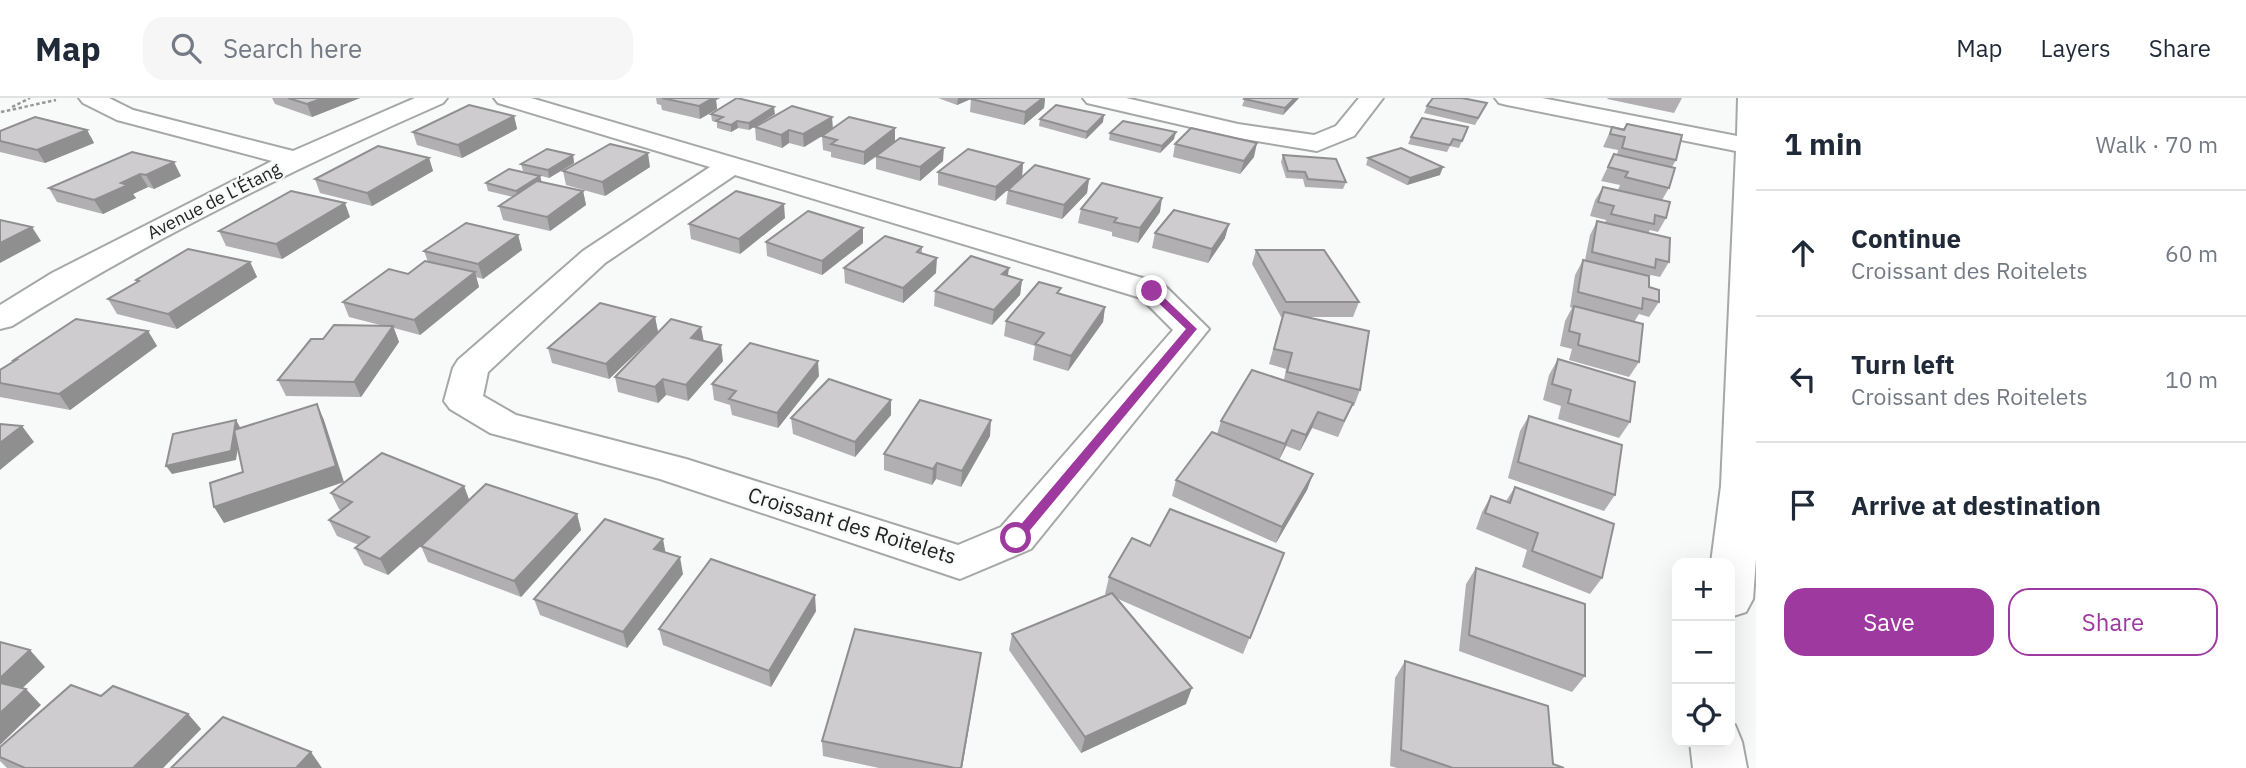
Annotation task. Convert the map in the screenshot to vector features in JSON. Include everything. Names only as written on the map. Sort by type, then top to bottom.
[{"type":"street","points":[[91,98],[124,115],[295,159]]},
{"type":"street","name":"Avenue de L'Étang","points":[[0,319],[87,268],[295,159],[435,98]]},
{"type":"street","name":"Croissant des Roitelets","points":[[506,98],[1152,291],[1192,329],[1016,538],[960,562],[672,469],[503,424],[463,401],[471,368],[594,257],[730,166]]},
{"type":"street","points":[[1095,98],[1238,131],[1317,143],[1345,131],[1371,98]]},
{"type":"street","points":[[1507,98],[1748,146]]},
{"type":"street","points":[[1735,568],[1748,489],[1750,98]]},
{"type":"street","points":[[1717,747],[1720,768]]},
{"type":"path","points":[[1,112],[30,98]]},
{"type":"path","points":[[1,112],[64,98]]},
{"type":"building","points":[[288,98],[323,98],[307,104]]},
{"type":"building","points":[[662,98],[713,98],[699,106]]},
{"type":"building","points":[[737,98],[774,107],[749,123],[737,121],[731,125],[716,121],[723,117],[711,114]]},
{"type":"building","points":[[1043,98],[1025,112],[971,99]]},
{"type":"building","points":[[1245,98],[1295,98],[1285,108]]},
{"type":"building","points":[[1433,98],[1462,98],[1487,103],[1478,118],[1427,106]]},
{"type":"building","points":[[469,105],[514,116],[458,145],[413,132]]},
{"type":"building","points":[[1056,105],[1104,115],[1087,132],[1040,119]]},
{"type":"building","points":[[792,106],[832,117],[803,134],[789,130],[781,135],[755,127]]},
{"type":"building","points":[[35,117],[87,130],[37,150],[0,141],[0,131]]},
{"type":"building","points":[[849,117],[895,128],[864,152],[831,144],[837,140],[822,136]]},
{"type":"building","points":[[1422,118],[1468,127],[1462,141],[1453,139],[1450,145],[1411,137]]},
{"type":"building","points":[[1123,121],[1176,132],[1162,146],[1110,133]]},
{"type":"building","points":[[1627,124],[1682,135],[1676,160],[1622,148],[1625,137],[1610,134],[1612,127],[1624,130]]},
{"type":"building","points":[[1191,128],[1257,143],[1244,161],[1175,144]]},
{"type":"building","points":[[900,138],[944,148],[920,167],[876,156]]},
{"type":"building","points":[[610,144],[648,153],[602,182],[563,171]]},
{"type":"building","points":[[378,146],[429,158],[367,193],[315,179]]},
{"type":"building","points":[[1401,148],[1443,167],[1410,178],[1368,158]]},
{"type":"building","points":[[547,149],[573,155],[548,170],[521,164]]},
{"type":"building","points":[[968,149],[1023,163],[996,187],[938,172]]},
{"type":"building","points":[[132,152],[174,162],[121,183],[128,185],[94,200],[49,188]]},
{"type":"building","points":[[1614,154],[1675,168],[1669,188],[1625,177],[1628,172],[1608,167]]},
{"type":"building","points":[[1283,155],[1336,159],[1346,182],[1308,179],[1305,172],[1288,171]]},
{"type":"building","points":[[1035,165],[1089,179],[1064,205],[1008,190]]},
{"type":"building","points":[[509,169],[540,176],[516,191],[486,183]]},
{"type":"building","points":[[537,181],[583,191],[547,217],[499,206]]},
{"type":"building","points":[[1102,183],[1162,198],[1140,228],[1114,222],[1117,218],[1081,209]]},
{"type":"building","points":[[1603,187],[1670,202],[1666,218],[1655,215],[1654,224],[1611,214],[1614,206],[1598,202]]},
{"type":"building","points":[[291,191],[345,203],[276,244],[219,231]]},
{"type":"building","points":[[736,191],[784,204],[739,239],[689,224]]},
{"type":"building","points":[[1174,210],[1229,224],[1212,249],[1155,233]]},
{"type":"building","points":[[808,211],[863,228],[822,261],[766,242]]},
{"type":"building","points":[[0,220],[32,227],[0,243]]},
{"type":"building","points":[[1597,221],[1670,238],[1669,262],[1656,259],[1655,268],[1592,252]]},
{"type":"building","points":[[466,223],[518,235],[478,264],[424,251]]},
{"type":"building","points":[[885,236],[922,247],[917,252],[937,258],[903,288],[844,268]]},
{"type":"building","points":[[188,249],[250,262],[168,314],[108,299],[139,281],[136,280]]},
{"type":"building","points":[[1256,250],[1324,250],[1359,302],[1286,302]]},
{"type":"building","points":[[971,256],[1009,268],[1002,274],[1022,280],[994,310],[935,291]]},
{"type":"building","points":[[1583,260],[1649,276],[1649,287],[1659,290],[1659,302],[1643,298],[1642,309],[1578,292]]},
{"type":"building","points":[[425,261],[475,272],[414,320],[343,302],[389,269],[408,274]]},
{"type":"building","points":[[1039,282],[1061,288],[1057,293],[1105,307],[1071,356],[1035,344],[1044,333],[1006,321]]},
{"type":"building","points":[[600,303],[655,317],[606,364],[548,348]]},
{"type":"building","points":[[1574,306],[1643,324],[1639,362],[1578,345],[1580,334],[1569,331]]},
{"type":"building","points":[[1284,312],[1369,331],[1360,390],[1287,372],[1292,353],[1274,349]]},
{"type":"building","points":[[76,319],[148,331],[59,394],[0,383],[0,370]]},
{"type":"building","points":[[671,319],[701,327],[691,338],[721,345],[686,385],[663,379],[655,387],[615,377]]},
{"type":"building","points":[[334,325],[393,326],[354,382],[278,380],[311,339],[323,339]]},
{"type":"building","points":[[750,343],[818,361],[777,413],[729,399],[736,391],[712,384]]},
{"type":"building","points":[[1558,359],[1635,382],[1630,422],[1568,403],[1571,390],[1552,384]]},
{"type":"building","points":[[1252,370],[1353,403],[1344,421],[1318,412],[1306,435],[1292,430],[1285,444],[1221,421]]},
{"type":"building","points":[[829,379],[891,400],[855,442],[791,418]]},
{"type":"building","points":[[920,400],[991,420],[962,471],[937,463],[933,469],[884,454]]},
{"type":"building","points":[[317,404],[336,466],[214,507],[210,483],[243,472],[234,430]]},
{"type":"building","points":[[1529,416],[1622,445],[1615,495],[1518,462]]},
{"type":"building","points":[[236,420],[231,451],[166,466],[173,434]]},
{"type":"building","points":[[0,424],[22,426],[0,443]]},
{"type":"building","points":[[1212,432],[1313,474],[1282,527],[1176,480]]},
{"type":"building","points":[[382,453],[464,486],[380,559],[355,548],[369,537],[329,520],[352,502],[331,493]]},
{"type":"building","points":[[486,484],[577,514],[514,581],[421,546]]},
{"type":"building","points":[[1515,487],[1614,524],[1602,578],[1532,551],[1538,533],[1485,513],[1491,496],[1510,503]]},
{"type":"building","points":[[1170,509],[1284,553],[1250,638],[1109,577],[1132,538],[1150,546]]},
{"type":"building","points":[[605,519],[663,539],[654,549],[680,557],[623,632],[534,599]]},
{"type":"building","points":[[711,559],[815,595],[769,671],[659,629]]},
{"type":"building","points":[[1476,568],[1585,604],[1585,676],[1469,635]]},
{"type":"building","points":[[1112,593],[1192,688],[1085,737],[1012,634]]},
{"type":"building","points":[[855,629],[981,653],[961,768],[822,741]]},
{"type":"building","points":[[0,642],[30,650],[0,678]]},
{"type":"building","points":[[1405,661],[1548,706],[1553,764],[1564,768],[1453,768],[1401,750]]},
{"type":"building","points":[[0,683],[26,689],[0,713]]},
{"type":"building","points":[[71,685],[101,696],[113,686],[188,714],[133,768],[25,768],[0,757],[0,747]]},
{"type":"building","points":[[223,717],[311,752],[296,768],[171,768]]},
{"type":"route","points":[[1016,538],[1192,329],[1152,291]]}]
